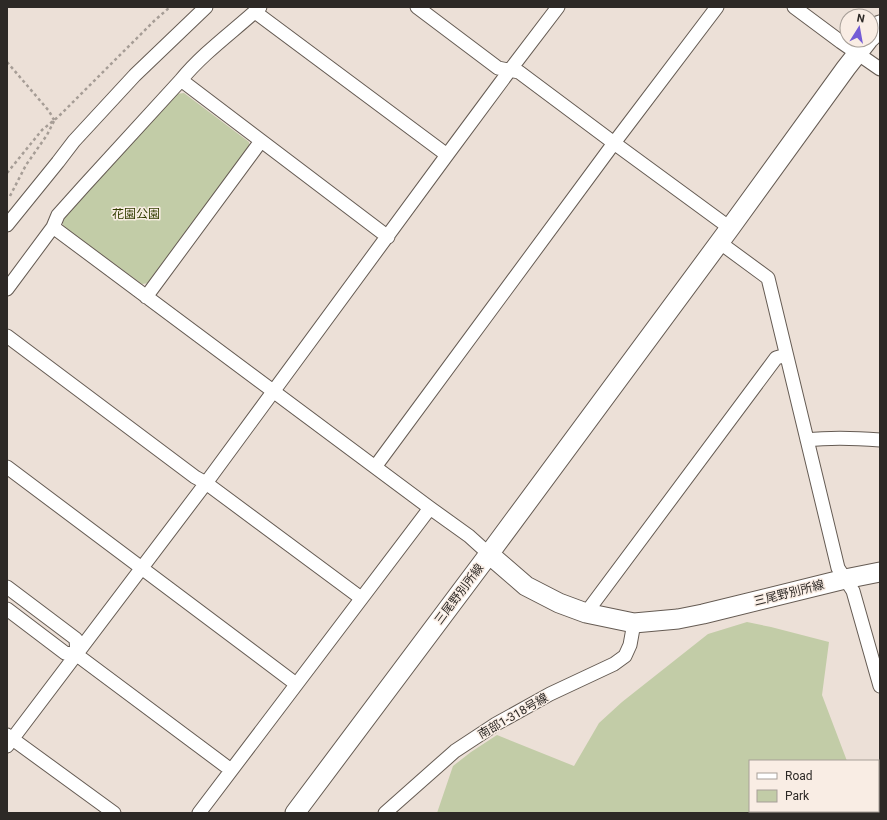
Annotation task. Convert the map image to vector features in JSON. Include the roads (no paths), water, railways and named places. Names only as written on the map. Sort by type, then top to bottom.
[{"type":"main road","points":[[490,554],[862,48]]},
{"type":"main road","name":"三尾野別所線","points":[[295,813],[490,554],[526,586],[559,603],[586,613],[634,622],[678,619],[703,614],[845,579],[880,572]]},
{"type":"street","points":[[7,225],[79,135],[135,75],[206,7]]},
{"type":"street","points":[[418,7],[498,68],[519,72],[614,143],[725,235],[768,278],[838,568],[853,591],[880,686]]},
{"type":"street","points":[[114,813],[9,740],[77,655],[206,483],[447,155],[558,7]]},
{"type":"street","points":[[375,467],[614,143],[717,7]]},
{"type":"street","points":[[794,7],[839,33]]},
{"type":"street","points":[[7,288],[53,227],[58,215],[63,209],[188,71],[258,9],[447,155]]},
{"type":"street","points":[[864,48],[880,69]]},
{"type":"street","points":[[181,80],[261,142],[388,236]]},
{"type":"street","points":[[146,297],[261,142]]},
{"type":"street","points":[[53,227],[469,536],[490,554]]},
{"type":"street","points":[[7,336],[195,477],[206,483],[361,598]]},
{"type":"street","points":[[586,613],[776,358],[786,355]]},
{"type":"street","points":[[807,440],[823,438],[880,440]]},
{"type":"street","points":[[7,467],[296,684]]},
{"type":"street","points":[[199,813],[430,508]]},
{"type":"street","points":[[7,587],[76,639],[77,655]]},
{"type":"street","points":[[7,609],[65,653],[77,655],[231,770]]},
{"type":"street","name":"南部1-318号線","points":[[385,813],[455,751],[496,724],[550,694],[614,664],[625,656],[630,645],[634,622]]},
{"type":"park label","name":"花園公園","points":[[136,214]]}]
